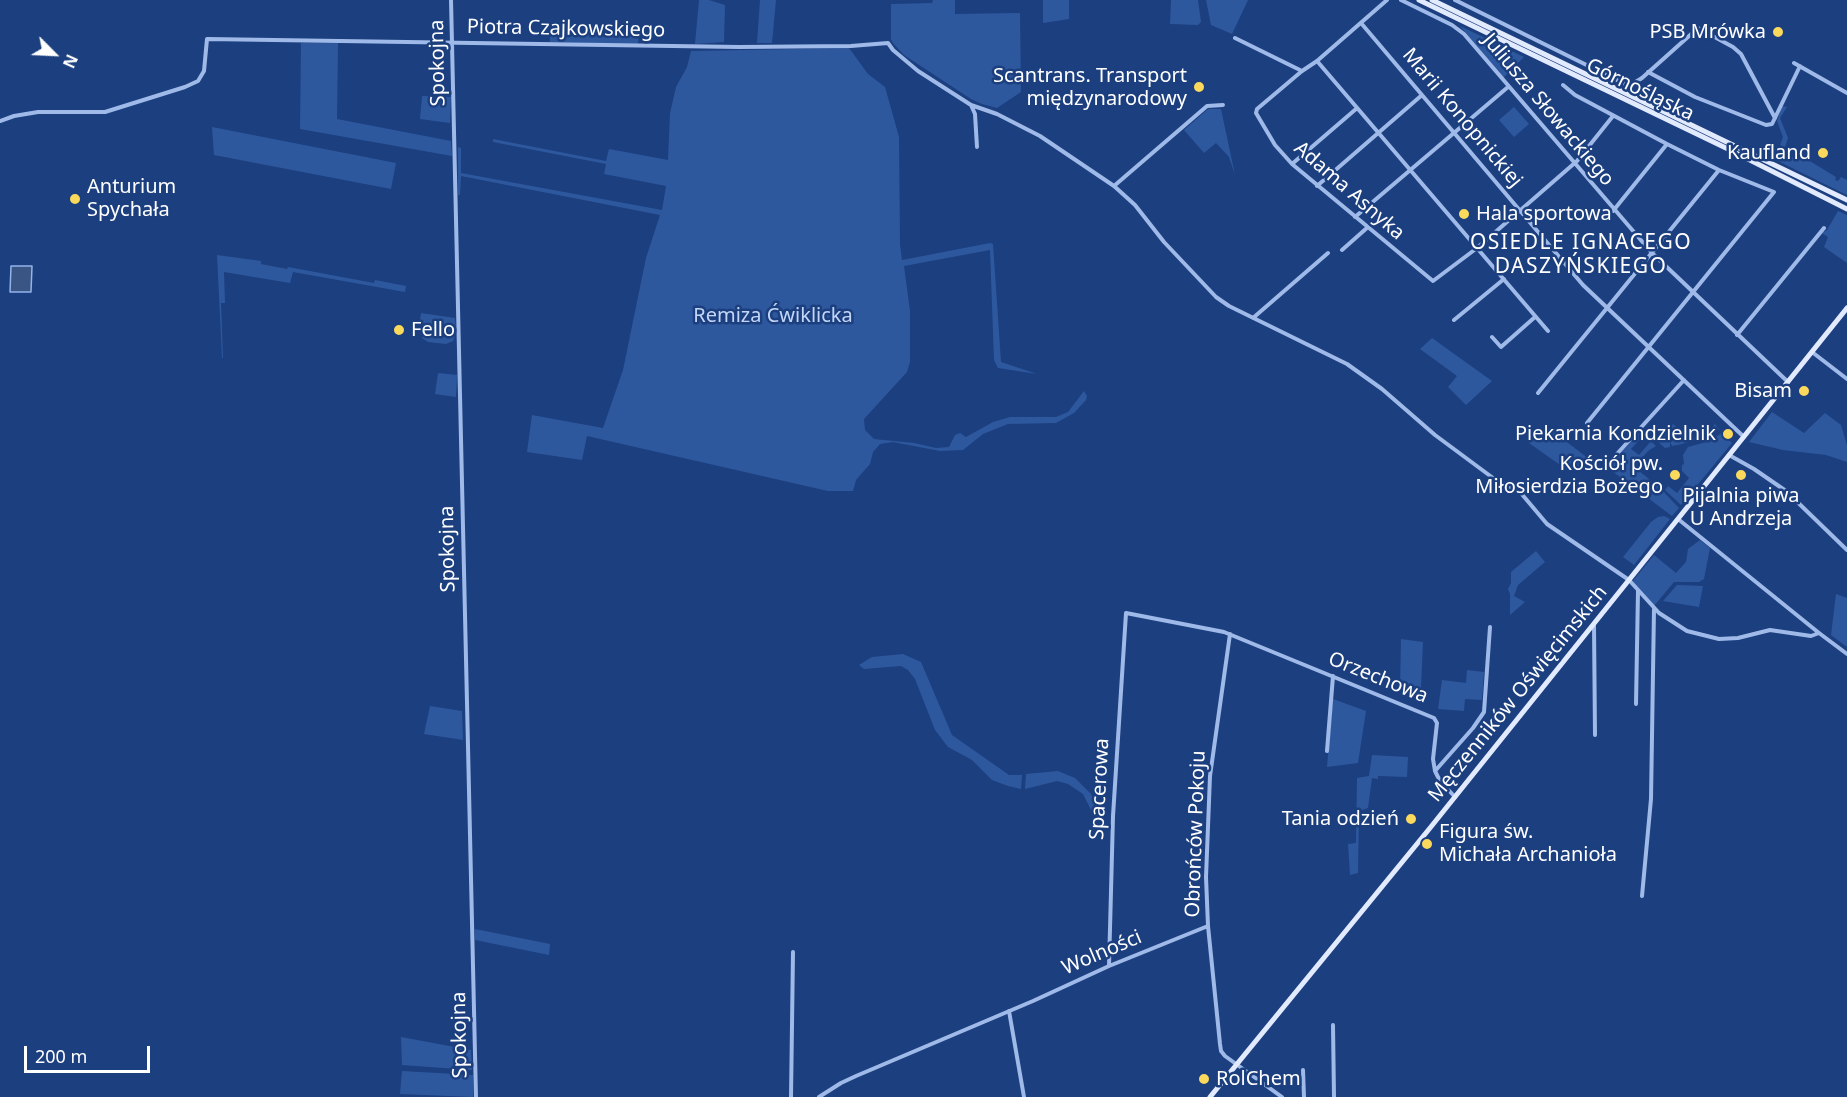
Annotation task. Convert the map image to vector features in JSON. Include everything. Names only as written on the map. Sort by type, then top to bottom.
[{"type":"main road","name":"Górnośląska","points":[[1419,0],[1738,153],[1847,209]]},
{"type":"main road","name":"Górnośląska","points":[[1432,0],[1443,2],[1847,200]]},
{"type":"main road","name":"Męczenników Oświęcimskich","points":[[1209,1097],[1455,797],[1847,309]]},
{"type":"street","name":"Spokojna","points":[[451,0],[476,1097]]},
{"type":"street","points":[[1235,38],[1302,70],[1317,61],[1387,0]]},
{"type":"street","name":"Juliusza Słowackiego","points":[[1401,0],[1452,25],[1464,34],[1652,254],[1788,382]]},
{"type":"street","points":[[1455,0],[1625,84],[1634,83],[1698,28],[1733,47],[1741,54],[1775,118]]},
{"type":"street","name":"Marii Konopnickiej","points":[[1360,23],[1565,264],[1608,308],[1744,436]]},
{"type":"street","name":"Piotra Czajkowskiego","points":[[0,121],[38,112],[105,112],[185,87],[198,81],[204,71],[207,39],[739,47],[850,46],[888,43],[918,71],[971,105],[997,114],[1040,136],[1114,186],[1135,205],[1164,243],[1216,297],[1253,318],[1347,364],[1493,478],[1520,492],[1547,524],[1629,580],[1654,608],[1687,632],[1719,639],[1738,638],[1770,630],[1811,636],[1819,633]]},
{"type":"street","points":[[1317,61],[1548,331]]},
{"type":"street","points":[[1794,63],[1847,93]]},
{"type":"street","points":[[1648,72],[1695,97],[1766,125],[1772,124],[1800,66]]},
{"type":"street","name":"Adama Asnyka","points":[[1302,70],[1257,109],[1256,113],[1275,145],[1292,164],[1433,281],[1477,248]]},
{"type":"street","points":[[1563,85],[1575,95],[1667,144],[1719,170],[1774,192],[1587,423]]},
{"type":"street","points":[[1355,217],[1508,87]]},
{"type":"street","points":[[1317,186],[1422,95]]},
{"type":"street","points":[[971,105],[975,114],[977,147]]},
{"type":"street","points":[[1114,186],[1207,106],[1223,105]]},
{"type":"street","points":[[1292,164],[1356,109]]},
{"type":"street","points":[[1477,248],[1574,163],[1613,116]]},
{"type":"street","points":[[1613,210],[1667,144]]},
{"type":"street","points":[[1538,393],[1719,170]]},
{"type":"street","points":[[1342,250],[1368,227]]},
{"type":"street","points":[[1737,335],[1824,228]]},
{"type":"street","points":[[1253,318],[1328,254]]},
{"type":"street","points":[[1454,320],[1504,279]]},
{"type":"street","points":[[1492,337],[1501,347],[1535,316]]},
{"type":"street","points":[[1812,352],[1847,379]]},
{"type":"street","points":[[1616,456],[1684,380]]},
{"type":"street","points":[[1729,455],[1754,468],[1786,491],[1847,550]]},
{"type":"street","points":[[1677,519],[1847,654]]},
{"type":"street","points":[[1636,704],[1638,591]]},
{"type":"street","points":[[1642,896],[1651,800],[1654,608]]},
{"type":"street","name":"Orzechowa","points":[[1126,613],[1230,634],[1434,718],[1437,723],[1433,759],[1435,771]]},
{"type":"street","name":"Spacerowa","points":[[1109,966],[1113,816],[1126,613]]},
{"type":"street","points":[[1594,624],[1595,735]]},
{"type":"street","points":[[1455,797],[1435,771],[1484,712],[1490,627]]},
{"type":"street","name":"Obrońców Pokoju","points":[[1230,634],[1210,776],[1206,877],[1208,926],[1220,1049],[1222,1054],[1236,1065],[1282,1097]]},
{"type":"street","points":[[1327,751],[1333,676]]},
{"type":"street","name":"Wolności","points":[[819,1097],[841,1083],[1109,966],[1208,926]]},
{"type":"street","points":[[791,1097],[793,952]]},
{"type":"street","points":[[1009,1011],[1024,1097]]},
{"type":"street","points":[[1334,1025],[1334,1097]]},
{"type":"street","points":[[1303,1070],[1304,1097]]},
{"type":"green space","points":[[699,0],[709,0],[725,5],[724,42],[695,44]]},
{"type":"green space","points":[[760,0],[776,0],[772,43],[757,43]]},
{"type":"green space","points":[[933,0],[955,0],[955,14],[1020,13],[1021,92],[997,108],[982,104],[904,55],[891,39],[891,4],[932,3]]},
{"type":"green space","points":[[1043,0],[1069,0],[1069,19],[1043,23]]},
{"type":"green space","points":[[1171,0],[1198,0],[1201,22],[1198,25],[1170,24]]},
{"type":"green space","points":[[1206,0],[1248,0],[1232,34],[1211,25]]},
{"type":"green space","points":[[1460,26],[1524,57],[1503,78]]},
{"type":"green space","points":[[550,33],[639,35],[638,44],[550,42]]},
{"type":"green space","points":[[301,43],[338,43],[337,119],[451,141],[452,156],[300,129]]},
{"type":"green space","name":"Remiza Ćwiklicka","points":[[849,48],[868,74],[885,87],[899,137],[902,260],[993,244],[1001,362],[1037,374],[998,368],[994,360],[990,250],[904,266],[910,311],[910,362],[907,372],[864,419],[865,430],[874,439],[936,448],[949,447],[955,435],[960,433],[966,437],[993,422],[1010,417],[1056,417],[1068,412],[1084,391],[1087,396],[1086,400],[1074,413],[1056,423],[1008,424],[983,434],[963,450],[940,451],[893,442],[880,444],[873,452],[870,464],[856,480],[853,491],[828,491],[587,436],[582,460],[527,452],[532,415],[603,428],[623,370],[646,258],[660,215],[461,176],[460,195],[458,195],[458,147],[461,148],[461,173],[662,210],[666,186],[604,174],[606,164],[493,142],[493,139],[606,161],[609,149],[668,160],[670,113],[676,87],[687,67],[691,51]]},
{"type":"green space","points":[[422,96],[451,97],[450,123],[420,119]]},
{"type":"green space","points":[[1782,106],[1787,107],[1780,118],[1788,138],[1785,147],[1787,152],[1794,158],[1800,155],[1836,177],[1835,180],[1838,181],[1841,177],[1847,180],[1847,195],[1778,161],[1783,148],[1780,145],[1783,137],[1777,121]]},
{"type":"green space","points":[[1514,107],[1529,124],[1514,137],[1499,120]]},
{"type":"green space","points":[[1208,109],[1221,109],[1235,175],[1229,157],[1216,143],[1204,153],[1184,130]]},
{"type":"green space","points":[[212,127],[396,163],[391,189],[214,155]]},
{"type":"green space","points":[[1838,211],[1847,215],[1847,263],[1824,247],[1828,237],[1822,233],[1827,230]]},
{"type":"green space","points":[[217,255],[261,261],[261,264],[287,269],[288,267],[374,283],[375,280],[406,286],[405,292],[293,272],[290,283],[224,272],[225,303],[221,303],[222,358]]},
{"type":"green space","points":[[421,313],[455,318],[456,333],[453,341],[446,344],[428,342],[422,338],[426,328],[419,326]]},
{"type":"green space","points":[[1432,338],[1492,381],[1466,405],[1448,387],[1457,376],[1420,349]]},
{"type":"green space","points":[[438,373],[457,375],[456,397],[435,394]]},
{"type":"green space","points":[[1772,412],[1804,433],[1825,413],[1841,425],[1847,445],[1847,462],[1826,455],[1783,450],[1749,442]]},
{"type":"green space","points":[[1673,424],[1689,439],[1707,433],[1715,424],[1719,429],[1708,436],[1682,444],[1672,446],[1670,442],[1670,447],[1665,448],[1657,441]]},
{"type":"green space","points":[[1546,426],[1589,459],[1570,472],[1529,443]]},
{"type":"green space","points":[[1641,430],[1645,434],[1631,449],[1639,455],[1651,441],[1656,446],[1648,451],[1634,467],[1659,487],[1679,508],[1672,516],[1608,468]]},
{"type":"green space","points":[[1722,433],[1732,443],[1681,505],[1665,490],[1668,486],[1677,493],[1689,478],[1682,471],[1683,455],[1688,447],[1710,441]]},
{"type":"green space","points":[[1664,516],[1670,519],[1634,565],[1623,557],[1651,522]]},
{"type":"green space","points":[[1700,540],[1710,548],[1704,579],[1699,582],[1674,582],[1654,606],[1632,582],[1654,555],[1676,573],[1686,562],[1688,549]]},
{"type":"green space","points":[[1536,551],[1545,562],[1518,585],[1514,596],[1525,602],[1510,615],[1508,589],[1511,583],[1511,572]]},
{"type":"green space","points":[[1677,585],[1703,586],[1699,607],[1663,601]]},
{"type":"green space","points":[[1836,594],[1847,598],[1847,647],[1831,635]]},
{"type":"green space","points":[[1401,639],[1423,642],[1421,688],[1400,689]]},
{"type":"green space","points":[[903,654],[921,662],[952,735],[1009,775],[1022,775],[1021,789],[992,780],[972,760],[948,747],[935,730],[915,679],[908,670],[901,666],[864,669],[859,665],[872,657]]},
{"type":"green space","points":[[1467,670],[1484,672],[1482,700],[1465,699],[1464,711],[1438,709],[1442,680],[1466,683]]},
{"type":"green space","points":[[1333,699],[1366,711],[1358,763],[1327,767]]},
{"type":"green space","points":[[430,706],[462,711],[463,740],[424,734]]},
{"type":"green space","points":[[1372,755],[1408,757],[1407,777],[1378,776],[1378,779],[1372,778],[1368,808],[1359,811],[1358,873],[1350,875],[1348,844],[1356,843],[1357,778],[1369,776]]},
{"type":"green space","points":[[1058,771],[1075,778],[1091,794],[1100,817],[1095,818],[1083,794],[1068,784],[1057,781],[1025,789],[1026,774]]},
{"type":"green space","points":[[475,929],[550,944],[549,955],[475,940]]},
{"type":"green space","points":[[401,1037],[471,1050],[472,1070],[402,1065]]},
{"type":"green space","points":[[402,1071],[473,1075],[473,1097],[400,1094]]},
{"type":"shaded area","points":[[11,266],[32,266],[31,292],[10,292]]},
{"type":"place","name":"PSB Mrówka","points":[[1778,32]]},
{"type":"place","name":"Scantrans. Transport międzynarodowy","points":[[1199,87]]},
{"type":"place","name":"Kaufland","points":[[1823,153]]},
{"type":"place","name":"Anturium Spychała","points":[[75,199]]},
{"type":"place","name":"Hala sportowa","points":[[1464,214]]},
{"type":"place","name":"Fello","points":[[399,330]]},
{"type":"place","name":"Bisam","points":[[1804,391]]},
{"type":"place","name":"Piekarnia Kondzielnik","points":[[1728,434]]},
{"type":"place","name":"Kościół pw. Miłosierdzia Bożego","points":[[1675,475]]},
{"type":"place","name":"Pijalnia piwa U Andrzeja","points":[[1741,475]]},
{"type":"place","name":"Tania odzień","points":[[1411,819]]},
{"type":"place","name":"Figura św. Michała Archanioła","points":[[1427,844]]},
{"type":"place","name":"RolChem","points":[[1204,1079]]},
{"type":"district","name":"OSIEDLE IGNACEGO DASZYŃSKIEGO","points":[[1581,255]]}]
